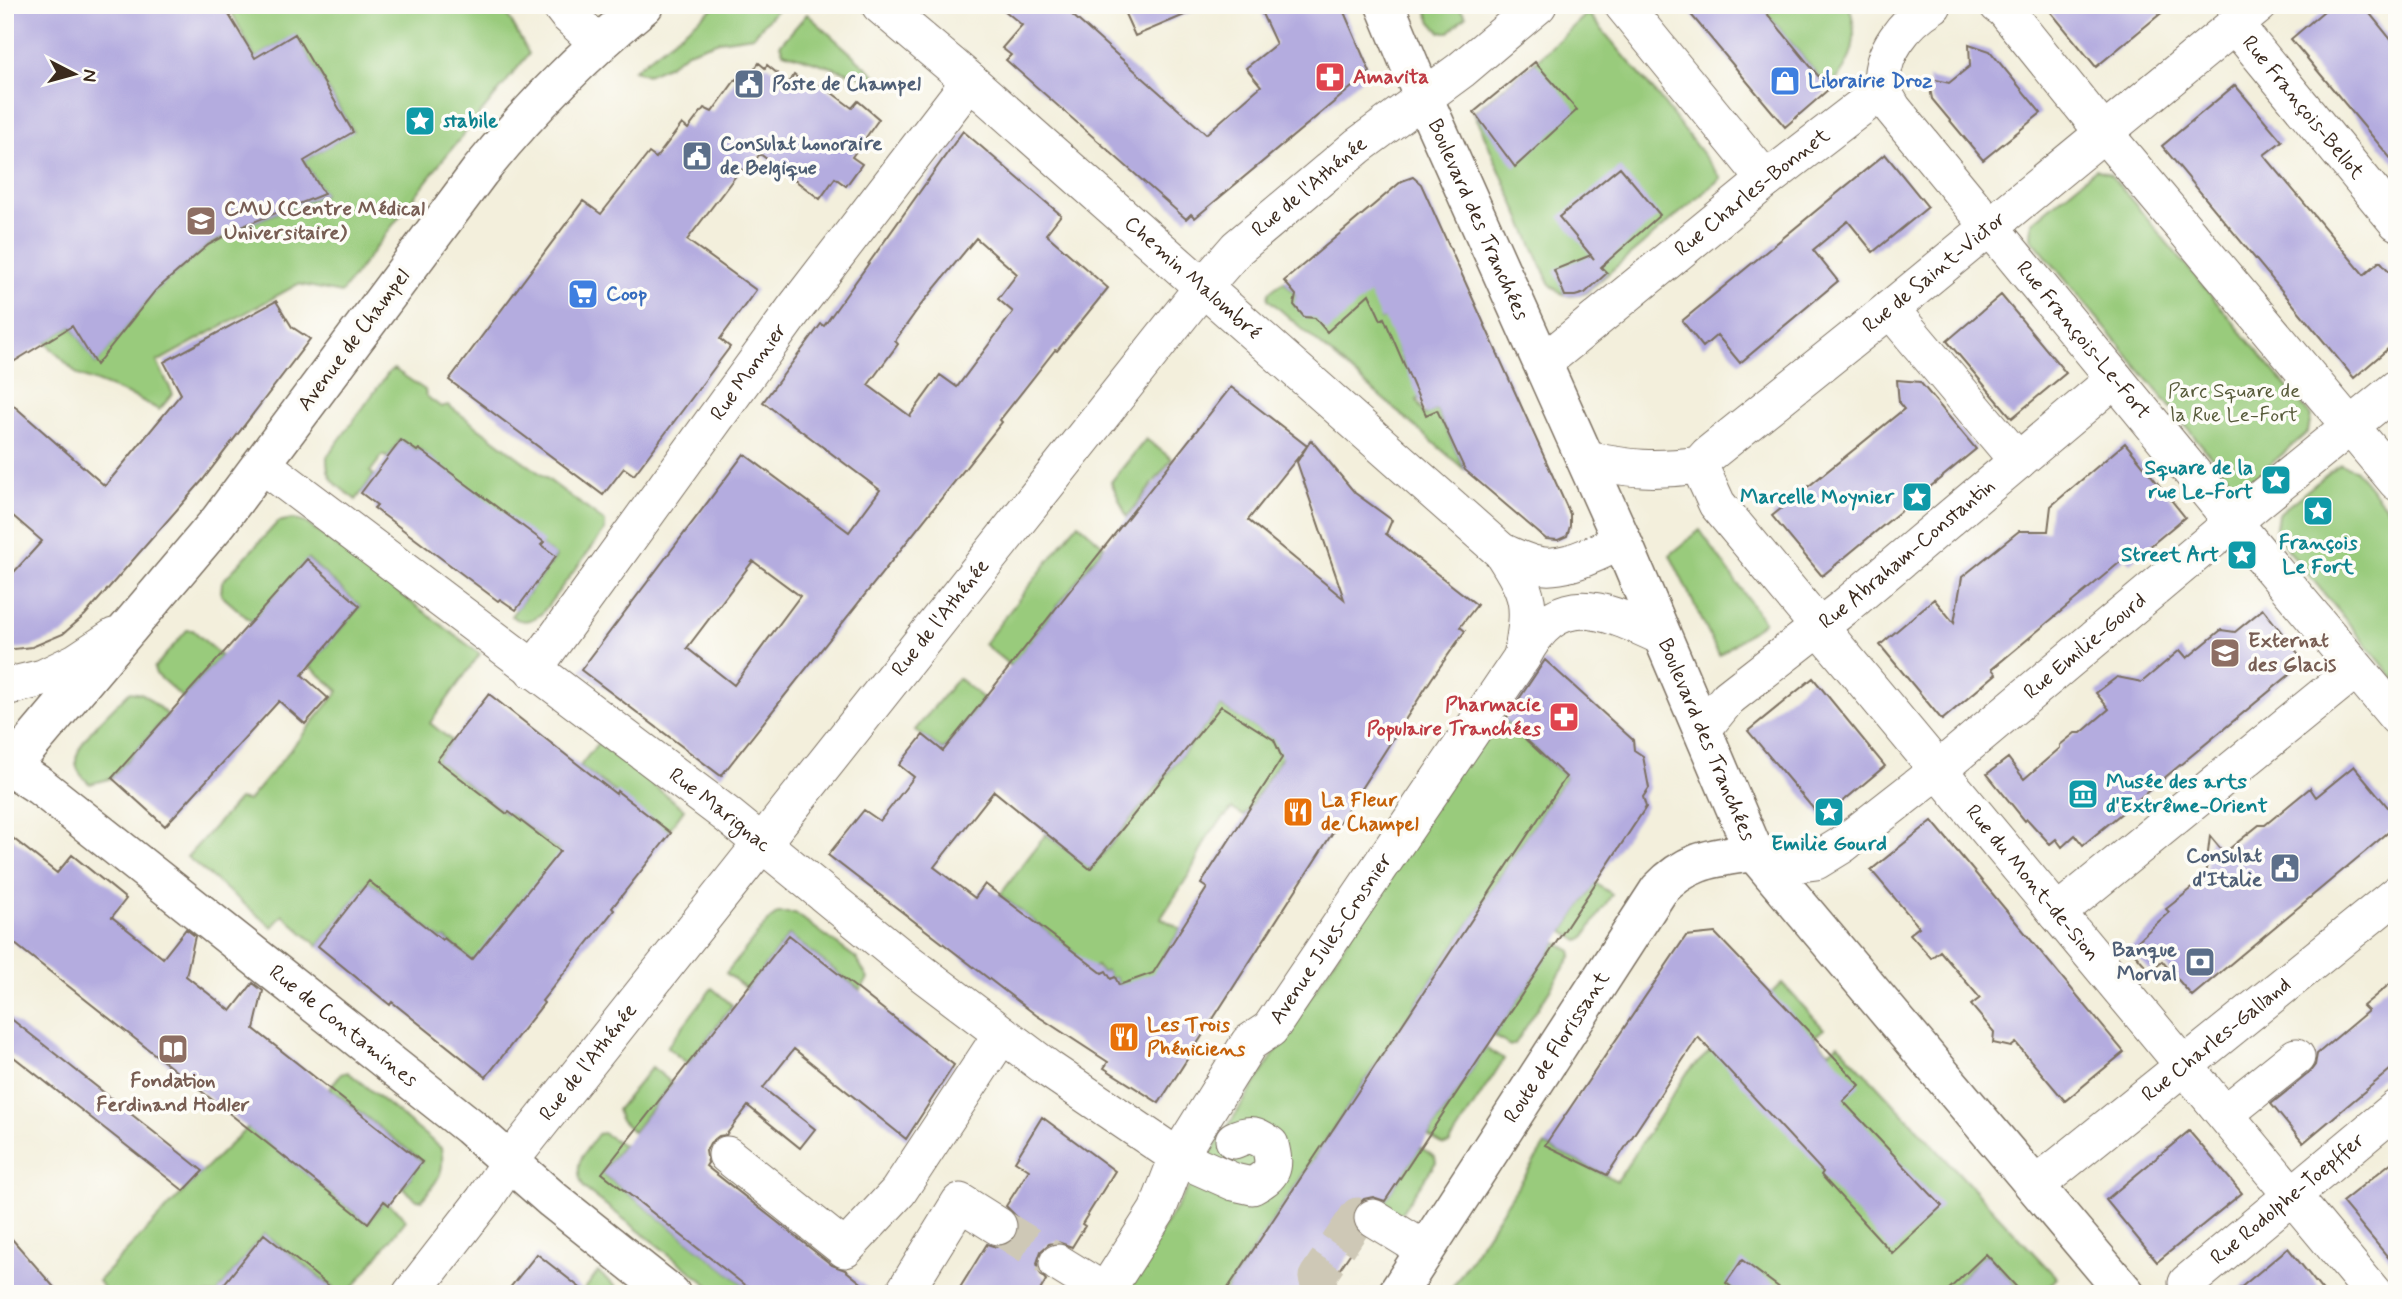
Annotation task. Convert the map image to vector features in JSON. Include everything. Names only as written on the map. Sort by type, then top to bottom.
[{"type":"main road","name":"Avenue de Champel","points":[[7,768],[133,625],[219,521],[517,124],[598,43],[644,5]]},
{"type":"main road","name":"Boulevard des Tranchées","points":[[1362,5],[1371,26],[1423,97]]},
{"type":"main road","name":"Boulevard des Tranchées","points":[[1385,5],[1423,97],[1622,541],[1754,852],[2126,1294]]},
{"type":"main road","name":"Rue de Contamines","points":[[7,768],[40,786],[306,996],[469,1126],[553,1200],[670,1294]]},
{"type":"main road","name":"Route de Florissant","points":[[1397,1294],[1659,890],[1671,876],[1702,860],[1754,852]]},
{"type":"street","points":[[560,5],[598,43]]},
{"type":"street","name":"Chemin Malombré","points":[[880,5],[970,81],[1502,552],[1521,582],[1526,597],[1529,618],[1522,657]]},
{"type":"street","name":"Rue de l'Athénée","points":[[411,1294],[484,1200],[510,1161],[1203,287],[1237,248],[1358,146],[1538,5]]},
{"type":"street","points":[[1623,5],[1766,180]]},
{"type":"street","points":[[1998,5],[2397,482]]},
{"type":"street","points":[[1883,90],[1890,52],[1898,34],[1916,9]]},
{"type":"street","name":"Rue de Saint-Victor","points":[[1699,466],[1708,454],[1890,309],[2247,15]]},
{"type":"street","name":"Rue François-Bellot","points":[[2247,15],[2397,222]]},
{"type":"street","name":"Rue Monnier","points":[[519,659],[970,81]]},
{"type":"street","name":"Rue Charles-Bonnet","points":[[1543,363],[1766,180],[1883,90]]},
{"type":"street","name":"Rue François-Le-Fort","points":[[1883,90],[1892,109],[2397,717]]},
{"type":"street","points":[[1890,309],[2018,461]]},
{"type":"street","name":"Rue Abraham-Constantin","points":[[1702,730],[1728,698],[1819,628],[2115,379]]},
{"type":"street","name":"Rue Emilie-Gourd","points":[[1754,852],[1801,863],[1816,861],[1842,845],[1938,770],[2397,388]]},
{"type":"street","points":[[1586,460],[1633,469],[1660,470],[1699,466]]},
{"type":"street","name":"Rue Marignac","points":[[262,464],[726,814],[902,958],[1050,1070],[1178,1157],[1234,1182],[1252,1186],[1268,1178],[1274,1162],[1270,1145],[1256,1135],[1244,1135],[1234,1140]]},
{"type":"street","name":"Rue du Mont-de-Sion","points":[[1699,466],[1717,504],[2374,1294]]},
{"type":"street","name":"Chemin Malombré","points":[[1502,552],[1534,565],[1550,566],[1573,561],[1622,541]]},
{"type":"street","name":"Avenue Jules-Crosnier","points":[[1105,1293],[1157,1211],[1178,1157],[1249,1043],[1270,1029],[1522,657],[1533,636],[1556,616],[1581,610],[1615,615],[1662,637]]},
{"type":"street","name":"Avenue de Champel","points":[[5,687],[43,678],[76,662],[133,625]]},
{"type":"street","points":[[2057,913],[2356,669]]},
{"type":"street","name":"Rue Charles-Galland","points":[[2035,1186],[2397,894]]},
{"type":"street","points":[[727,1155],[845,1249],[898,1192],[1002,1034]]},
{"type":"street","points":[[2225,1114],[2295,1057]]},
{"type":"street","name":"Rue Rodolphe-Toepffer","points":[[2187,1283],[2292,1195],[2394,1115]]},
{"type":"street","points":[[904,1293],[960,1202],[998,1226]]},
{"type":"street","points":[[1374,1218],[1425,1250]]},
{"type":"street","points":[[1058,1263],[1105,1293]]},
{"type":"green space","points":[[228,5],[502,5],[529,54],[445,157],[341,293],[298,284],[157,362],[173,394],[159,410],[137,398],[78,375],[45,342],[72,326],[96,364],[155,291],[208,245],[241,227],[324,194],[304,161],[353,131],[295,35],[255,58]]},
{"type":"green space","points":[[717,5],[781,5],[753,36],[719,41],[688,52],[647,75],[634,70]]},
{"type":"green space","points":[[1424,5],[1457,5],[1466,16],[1449,32],[1440,32],[1431,22]]},
{"type":"green space","points":[[1760,5],[1849,5],[1854,29],[1852,50],[1844,69],[1829,89]]},
{"type":"green space","points":[[1588,13],[1657,95],[1721,178],[1585,293],[1569,296],[1549,283],[1474,112],[1535,62]]},
{"type":"green space","points":[[807,14],[885,84],[783,52],[780,45]]},
{"type":"green space","name":"Parc Square de la Rue Le-Fort","points":[[2096,169],[2110,174],[2311,416],[2308,432],[2249,483],[2232,482],[2031,238],[2032,222]]},
{"type":"green space","points":[[1388,274],[1381,319],[1390,315],[1402,358],[1426,395],[1417,400],[1424,415],[1437,410],[1465,470],[1268,299],[1269,292],[1284,281],[1296,295],[1295,306]]},
{"type":"green space","points":[[394,369],[425,390],[426,396],[441,407],[448,405],[605,522],[605,530],[542,613],[535,618],[523,621],[511,616],[556,557],[419,449],[417,451],[400,440],[388,458],[383,455],[370,472],[374,475],[356,500],[331,478],[327,457],[389,372]]},
{"type":"green space","points":[[1146,439],[1172,459],[1127,517],[1111,482]]},
{"type":"green space","name":"Parc Square de la Rue Le-Fort","points":[[2340,464],[2355,469],[2397,520],[2397,682],[2275,534],[2278,514]]},
{"type":"green space","points":[[292,519],[306,523],[480,654],[430,723],[452,741],[437,760],[563,854],[516,906],[475,963],[369,881],[318,946],[283,915],[272,927],[187,857],[239,799],[248,801],[339,691],[309,666],[360,606],[308,559],[252,622],[221,595],[222,582],[278,522]]},
{"type":"green space","points":[[1078,523],[1104,546],[1011,666],[984,644]]},
{"type":"green space","points":[[1700,530],[1764,622],[1719,655],[1670,555]]},
{"type":"green space","points":[[187,630],[193,630],[221,656],[183,698],[156,674],[154,668]]},
{"type":"green space","points":[[958,678],[984,699],[943,750],[915,730]]},
{"type":"green space","points":[[129,692],[143,694],[168,715],[112,778],[90,784],[77,768],[78,752],[97,724]]},
{"type":"green space","points":[[1221,706],[1288,748],[1244,816],[1232,809],[1209,834],[1190,873],[1161,918],[1181,929],[1164,955],[1148,997],[1119,985],[1115,977],[1111,979],[1106,971],[1102,973],[1097,966],[1091,969],[1075,953],[1000,895],[1046,834],[1091,869]]},
{"type":"green space","points":[[1500,716],[1566,777],[1224,1294],[1121,1294],[1445,786]]},
{"type":"green space","points":[[598,743],[684,809],[668,831],[580,766]]},
{"type":"green space","points":[[1595,883],[1612,894],[1583,939],[1579,941],[1564,931]]},
{"type":"green space","points":[[778,913],[795,913],[857,959],[868,979],[860,990],[789,935],[747,989],[726,973],[769,920]]},
{"type":"green space","points":[[1556,942],[1571,951],[1572,955],[1515,1044],[1510,1046],[1494,1036]]},
{"type":"green space","points":[[1782,983],[1824,1029],[1814,1037],[1829,1052],[1838,1044],[2057,1278],[2041,1294],[2023,1294],[1986,1254],[1944,1294],[1448,1294],[1545,1145],[1617,1181],[1687,1073]]},
{"type":"green space","points":[[712,988],[732,1005],[688,1064],[667,1047]]},
{"type":"green space","points":[[1486,1048],[1504,1059],[1449,1144],[1444,1145],[1428,1136]]},
{"type":"green space","points":[[652,1067],[672,1083],[633,1132],[620,1119],[617,1110]]},
{"type":"green space","points":[[348,1072],[441,1148],[441,1170],[436,1182],[422,1200],[417,1200],[403,1188],[422,1161],[329,1088],[341,1074]]},
{"type":"green space","points":[[248,1127],[368,1223],[384,1201],[406,1220],[348,1294],[341,1294],[264,1234],[216,1294],[108,1294],[98,1281]]},
{"type":"green space","points":[[603,1133],[623,1145],[602,1173],[755,1293],[720,1294],[584,1188],[579,1172],[581,1159],[598,1134]]},
{"type":"green space","points":[[1420,1147],[1435,1157],[1436,1162],[1399,1216],[1382,1205]]},
{"type":"green space","points":[[598,1272],[625,1294],[588,1294],[584,1290]]},
{"type":"building","points":[[5,5],[223,5],[255,58],[295,34],[353,132],[304,161],[324,194],[241,227],[208,245],[155,291],[96,365],[72,326],[5,367]]},
{"type":"building","points":[[998,5],[1061,5],[1206,134],[1261,86],[1246,68],[1276,44],[1258,5],[1341,5],[1370,72],[1195,218],[1191,214],[1186,219],[1006,60],[1011,55],[1002,48],[1022,25]]},
{"type":"building","points":[[1121,5],[1208,5],[1135,36]]},
{"type":"building","points":[[1683,5],[1760,5],[1829,89],[1785,127]]},
{"type":"building","points":[[2045,5],[2171,5],[2096,67]]},
{"type":"building","points":[[2331,5],[2363,5],[2397,47],[2397,166],[2291,39]]},
{"type":"building","points":[[1969,44],[1990,51],[2041,113],[1983,160],[1932,99],[1928,78],[1949,83],[1970,66]]},
{"type":"building","points":[[1535,62],[1577,110],[1515,167],[1474,112]]},
{"type":"building","points":[[759,63],[765,68],[767,65],[789,83],[794,75],[814,91],[820,84],[852,108],[858,101],[879,119],[852,157],[862,164],[846,186],[835,178],[820,199],[760,154],[746,172],[741,169],[687,240],[756,290],[720,339],[730,347],[634,475],[624,468],[603,495],[449,380],[583,201],[601,214],[649,153],[656,158],[682,124],[688,129],[704,108],[712,112],[736,79],[743,85]]},
{"type":"building","points":[[2235,85],[2282,141],[2264,155],[2364,275],[2380,261],[2397,280],[2397,341],[2354,378],[2162,146]]},
{"type":"building","points":[[963,131],[1061,215],[1046,234],[1108,288],[1057,351],[1055,350],[1000,420],[1002,422],[721,776],[581,670],[744,454],[849,532],[880,490],[763,402],[821,324],[824,326]],"holes":[[[976,238],[1017,274],[998,299],[1013,312],[957,387],[940,375],[910,416],[868,385],[898,344],[895,341],[920,306]],[[753,561],[800,596],[734,685],[687,648]]]},
{"type":"building","points":[[1885,154],[1928,207],[1873,252],[1848,221],[1813,250],[1838,281],[1740,363],[1717,335],[1703,347],[1682,321]]},
{"type":"building","points":[[1620,167],[1660,215],[1601,267],[1607,273],[1585,293],[1565,296],[1554,270],[1591,255],[1559,217]]},
{"type":"building","points":[[1413,177],[1421,184],[1570,514],[1567,536],[1558,540],[1546,539],[1465,470],[1437,410],[1426,415],[1384,318],[1381,320],[1369,294],[1327,332],[1315,318],[1304,317],[1294,305],[1296,295],[1284,281],[1402,181]]},
{"type":"building","points":[[2001,295],[2066,373],[2012,418],[1947,341]]},
{"type":"building","points":[[276,301],[292,327],[310,339],[202,481],[85,615],[63,634],[32,647],[5,650],[5,582],[42,541],[5,509],[5,398],[105,486],[181,394],[164,362]]},
{"type":"building","points":[[1897,380],[1920,382],[1976,449],[1822,576],[1772,516],[1904,409],[1899,403]]},
{"type":"building","points":[[1231,387],[1307,446],[1248,520],[1344,599],[1297,462],[1311,440],[1355,493],[1392,520],[1386,534],[1477,605],[1460,627],[1465,631],[1432,678],[1159,1103],[1104,1068],[1108,1062],[1036,1015],[828,855],[864,810],[880,821],[914,777],[899,765],[923,735],[943,751]],"holes":[[[1221,706],[1274,740],[1282,758],[1201,884],[1207,888],[1153,973],[1119,985],[1115,977],[1111,979],[1106,971],[1102,973],[985,884],[975,898],[934,867],[994,791],[1090,869]]]},
{"type":"building","points":[[401,440],[417,451],[419,449],[544,542],[541,545],[556,556],[516,610],[500,599],[498,601],[374,508],[377,505],[361,493]]},
{"type":"building","points":[[2125,443],[2185,517],[2130,563],[2125,558],[1992,669],[1996,674],[1942,720],[1880,645],[1934,599],[1954,623],[1962,577],[2019,531],[2048,531],[2051,506]]},
{"type":"building","points":[[307,559],[360,606],[302,675],[328,698],[305,724],[279,701],[165,826],[112,778]]},
{"type":"building","points":[[2263,609],[2305,662],[2083,845],[2075,835],[2062,847],[2056,839],[2050,844],[2027,819],[2025,821],[1987,774],[2008,758],[2024,779],[2060,748],[2060,745],[2075,733],[2081,733],[2109,709],[2096,693],[2117,677],[2142,682],[2180,650],[2187,658],[2221,630],[2235,632]]},
{"type":"building","points":[[1545,660],[1633,740],[1634,750],[1643,756],[1649,788],[1643,797],[1646,807],[1385,1201],[1373,1197],[1364,1199],[1356,1206],[1352,1218],[1355,1229],[1362,1236],[1323,1294],[1224,1294],[1566,777],[1505,720]]},
{"type":"building","points":[[1813,678],[1885,766],[1822,819],[1748,731]]},
{"type":"building","points":[[489,694],[616,794],[617,791],[671,833],[486,1077],[392,1002],[390,1005],[318,946],[369,881],[442,940],[444,938],[472,960],[560,851],[437,760]]},
{"type":"building","points":[[2354,766],[2397,818],[2397,825],[2192,996],[2162,961],[2150,971],[2130,948],[2169,912],[2166,909],[2205,878],[2210,836],[2224,853],[2259,825],[2265,825],[2310,788],[2316,797]]},
{"type":"building","points":[[1932,821],[2124,1052],[2065,1101],[2016,1043],[2011,1047],[1993,1043],[1994,1032],[1971,1005],[1980,998],[1940,951],[1931,958],[1910,934],[1919,927],[1871,870]]},
{"type":"building","points":[[5,832],[57,873],[72,855],[126,899],[112,917],[163,958],[186,929],[195,936],[186,976],[231,1011],[253,983],[263,991],[254,1029],[422,1162],[389,1205],[384,1201],[368,1223],[5,936]]},
{"type":"building","points":[[1715,933],[1860,1085],[1843,1101],[1942,1206],[1892,1253],[1821,1175],[1823,1172],[1698,1037],[1607,1175],[1545,1145],[1686,936]]},
{"type":"building","points":[[789,935],[954,1065],[906,1139],[794,1049],[763,1088],[815,1129],[800,1148],[748,1106],[726,1135],[719,1136],[710,1143],[706,1151],[706,1166],[832,1265],[845,1270],[875,1294],[756,1294],[602,1173]]},
{"type":"building","points":[[2397,978],[2397,1064],[2303,1143],[2271,1104],[2309,1073],[2315,1065],[2317,1054],[2368,1011],[2363,1006]]},
{"type":"building","points":[[5,1014],[203,1171],[184,1191],[5,1050]]},
{"type":"building","points":[[1042,1117],[1115,1171],[1082,1224],[1085,1226],[1072,1247],[1058,1242],[1049,1244],[1041,1251],[1037,1263],[1039,1272],[1046,1280],[1038,1294],[956,1294],[987,1244],[996,1247],[1007,1245],[1016,1237],[1019,1228],[1017,1217],[1006,1206],[1029,1170],[1015,1161]]},
{"type":"building","points":[[2189,1131],[2242,1193],[2157,1262],[2106,1200]]},
{"type":"building","points":[[2397,1158],[2397,1268],[2342,1202]]},
{"type":"building","points":[[5,1231],[60,1294],[5,1294]]},
{"type":"building","points":[[264,1234],[339,1294],[216,1294]]},
{"type":"building","points":[[2288,1248],[2325,1294],[2233,1294]]},
{"type":"building","points":[[537,1254],[588,1294],[505,1294]]},
{"type":"building","points":[[1986,1254],[2023,1294],[1944,1294]]},
{"type":"building","points":[[1742,1260],[1788,1294],[1741,1294],[1726,1283]]},
{"type":"tunnel","points":[[1321,1294],[1317,1277],[1358,1216],[1373,1218]]},
{"type":"tunnel","points":[[998,1226],[1058,1263]]},
{"type":"place","name":"Amavita","points":[[1330,77]]},
{"type":"place","name":"Librairie Droz","points":[[1785,81]]},
{"type":"place","name":"Poste de Champel","points":[[749,84]]},
{"type":"place","name":"stabile","points":[[420,121]]},
{"type":"place","name":"Consulat honoraire de Belgique","points":[[697,156]]},
{"type":"place","name":"CMU (Centre Médical Universitaire)","points":[[201,221]]},
{"type":"place","name":"Coop","points":[[583,294]]},
{"type":"place","name":"Square de la rue Le-Fort","points":[[2276,480]]},
{"type":"place","name":"Marcelle Moynier","points":[[1917,497]]},
{"type":"place","name":"François Le Fort","points":[[2318,511]]},
{"type":"place","name":"Street Art","points":[[2242,555]]},
{"type":"place","name":"Externat des Glacis","points":[[2225,653]]},
{"type":"place","name":"Pharmacie Populaire Tranchées","points":[[1564,717]]},
{"type":"place","name":"Musée des arts d'Extrême-Orient","points":[[2083,794]]},
{"type":"place","name":"La Fleur de Champel","points":[[1298,812]]},
{"type":"place","name":"Emilie Gourd","points":[[1829,812]]},
{"type":"place","name":"Consulat d'Italie","points":[[2285,868]]},
{"type":"place","name":"Banque Morval","points":[[2200,962]]},
{"type":"place","name":"Les Trois Phéniciens","points":[[1124,1037]]},
{"type":"place","name":"Fondation Ferdinand Hodler","points":[[173,1049]]}]
